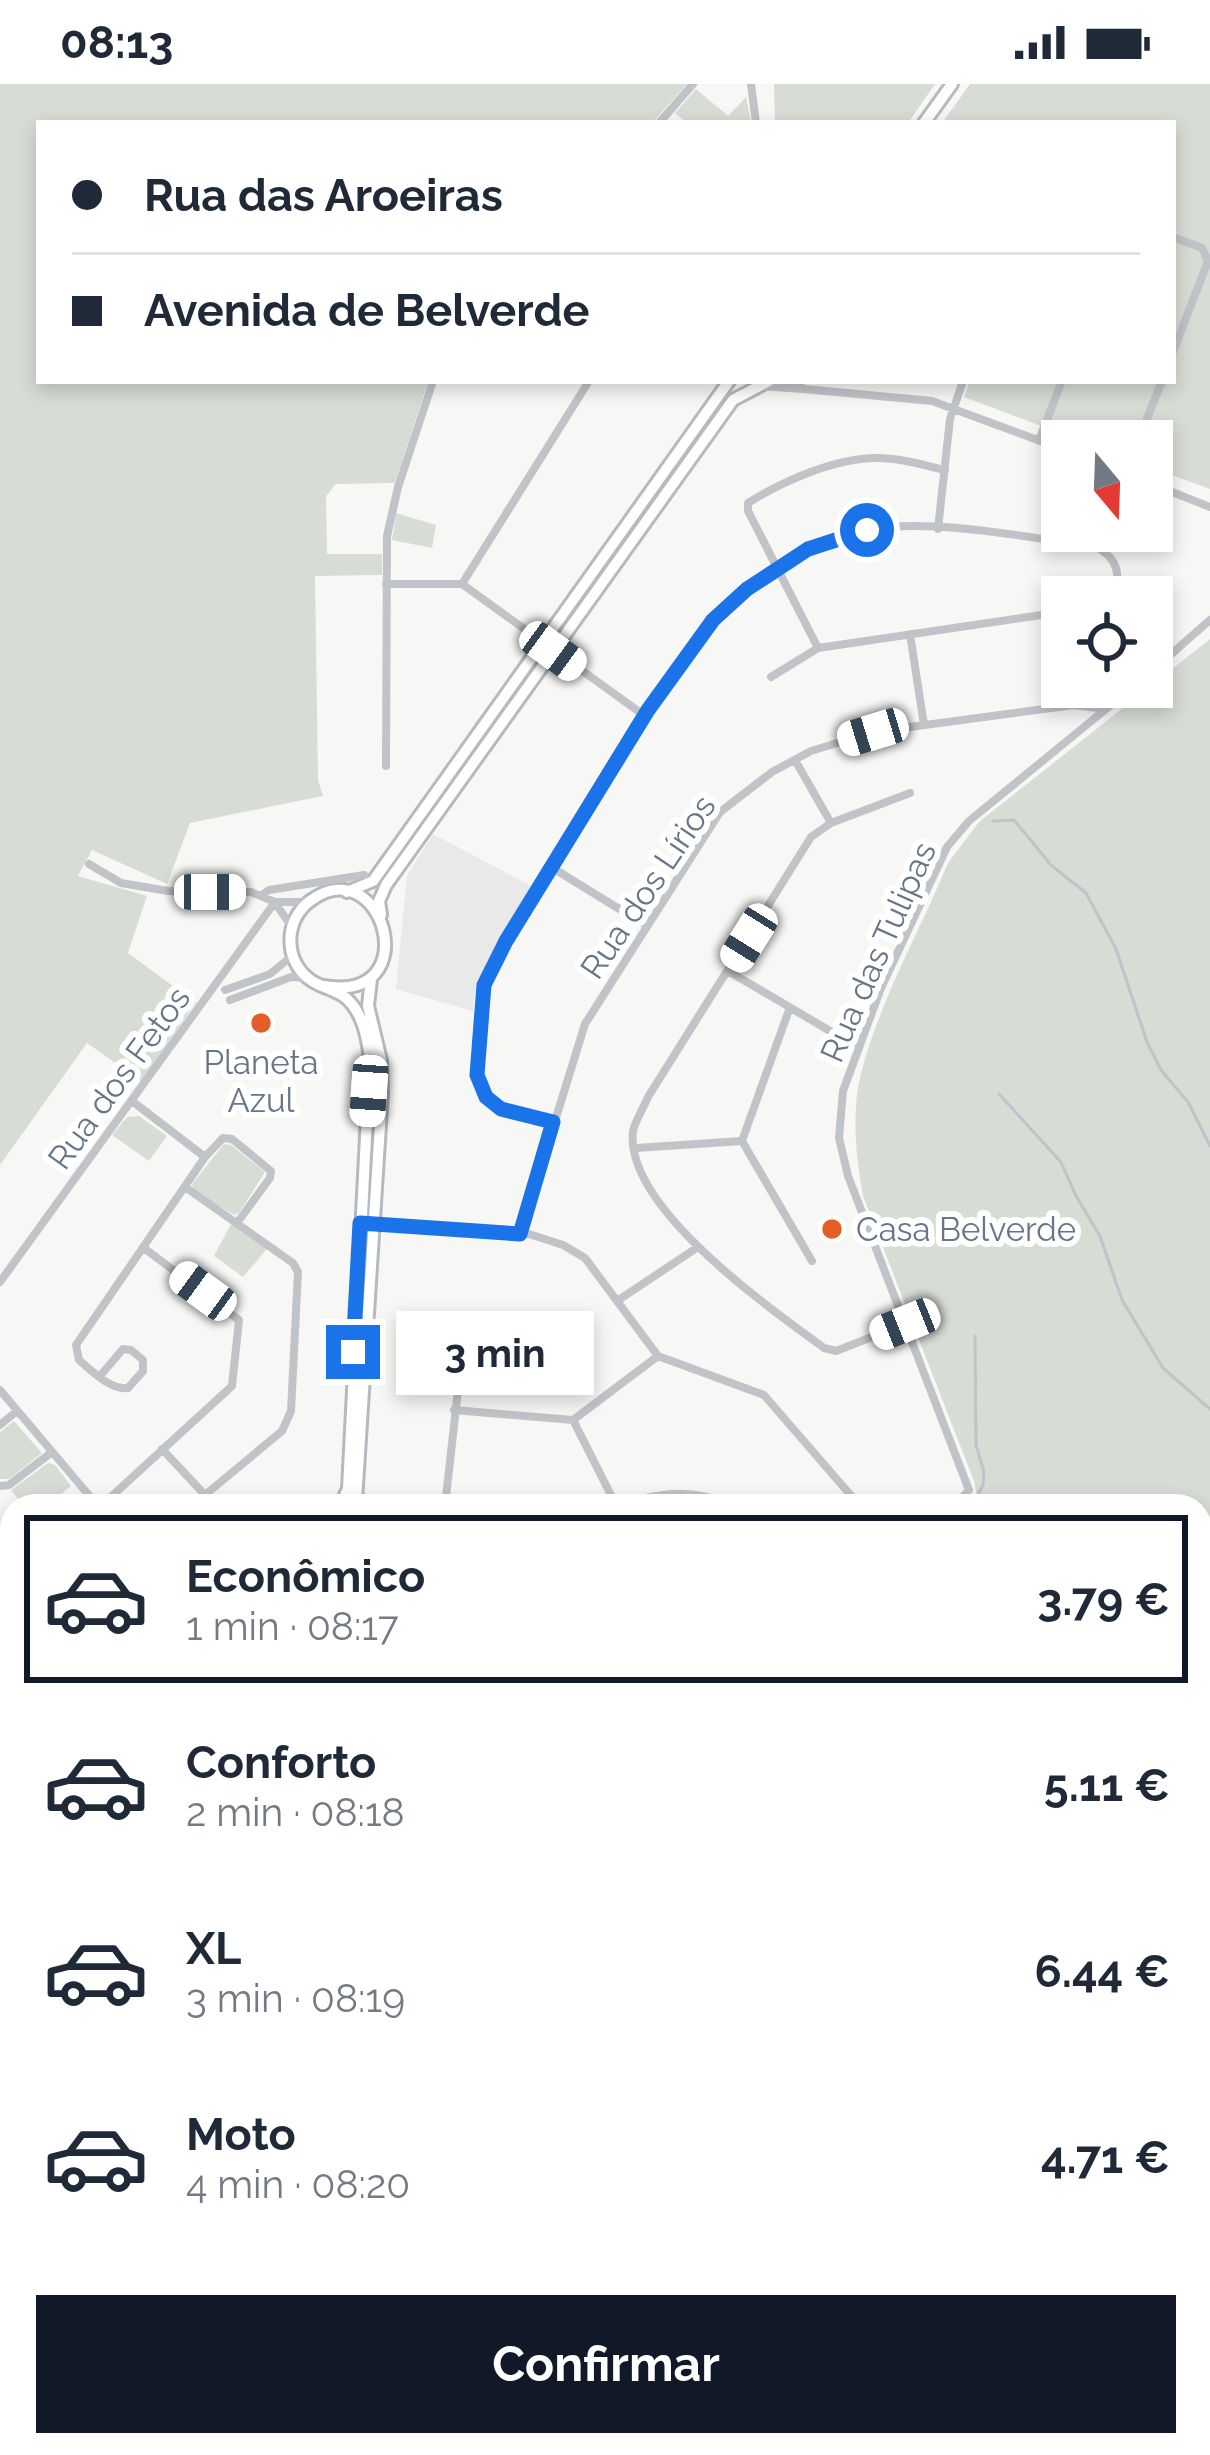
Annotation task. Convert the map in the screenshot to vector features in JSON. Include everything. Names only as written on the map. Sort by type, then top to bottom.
[{"type":"main road","points":[[926,120],[952,84]]},
{"type":"main road","points":[[351,1494],[382,1094],[381,1060],[368,1006],[368,988],[386,946],[379,901],[727,384]]},
{"type":"main road","points":[[349,1494],[370,1082],[367,1034],[345,998],[308,978],[292,956],[292,927],[308,902],[328,893],[359,890],[373,881],[734,399],[760,384]]},
{"type":"main road","points":[[344,892],[366,901],[382,918]]},
{"type":"main road","points":[[323,986],[351,987],[374,973]]},
{"type":"street","points":[[662,120],[693,84]]},
{"type":"street","points":[[751,84],[756,120]]},
{"type":"street","points":[[1176,238],[1202,248],[1208,257],[1176,344]]},
{"type":"street","points":[[386,766],[387,536],[432,384]]},
{"type":"street","points":[[462,584],[587,384]]},
{"type":"street","points":[[760,384],[932,401],[1039,440],[1061,384]]},
{"type":"street","points":[[795,384],[804,389]]},
{"type":"street","points":[[938,529],[950,419],[962,384]]},
{"type":"street","points":[[1146,420],[1161,384]]},
{"type":"street","points":[[818,648],[748,511],[751,500],[851,461],[891,459],[945,470]]},
{"type":"street","points":[[1173,492],[1210,507]]},
{"type":"street","points":[[553,1122],[501,1109],[486,1097],[477,1075],[484,985],[644,716],[713,620],[776,569],[843,534],[893,526],[1041,541]]},
{"type":"street","points":[[386,584],[462,584],[644,716]]},
{"type":"street","points":[[771,677],[818,648],[1041,615]]},
{"type":"street","points":[[1173,653],[1210,620]]},
{"type":"street","points":[[910,634],[924,725]]},
{"type":"street","name":"Rua dos Lírios","points":[[520,1234],[585,1024],[720,812],[772,772],[873,732],[1074,706],[1106,709]]},
{"type":"street","name":"Rua das Tulipas","points":[[966,1494],[969,1490],[848,1176],[839,1138],[843,1091],[881,988],[947,847],[969,821],[1106,709]]},
{"type":"street","points":[[795,760],[831,824]]},
{"type":"street","points":[[905,1324],[836,1351],[824,1348],[698,1247],[646,1184],[633,1131],[648,1097],[811,837],[831,824],[910,793]]},
{"type":"street","points":[[89,864],[121,883],[168,892],[251,892],[274,902],[308,902]]},
{"type":"street","points":[[551,867],[647,926]]},
{"type":"street","points":[[261,896],[269,890],[364,874]]},
{"type":"street","points":[[274,902],[292,927]]},
{"type":"street","name":"Rua dos Fetos","points":[[0,1282],[274,902]]},
{"type":"street","name":"Rua dos Fetos","points":[[292,956],[270,974],[228,995],[291,977],[308,978]]},
{"type":"street","points":[[728,971],[859,1048]]},
{"type":"street","points":[[789,1010],[742,1141],[812,1261]]},
{"type":"street","points":[[132,1101],[205,1157]]},
{"type":"street","points":[[100,1376],[121,1350],[131,1350],[145,1363],[143,1371],[125,1389],[116,1388],[100,1376],[79,1360],[76,1346],[215,1143],[228,1138],[270,1168],[270,1178],[237,1223]]},
{"type":"street","points":[[636,1148],[742,1141]]},
{"type":"street","points":[[185,1187],[293,1263],[298,1272],[288,1423],[207,1494]]},
{"type":"street","points":[[360,1223],[520,1234],[563,1245],[585,1258],[658,1356],[764,1395],[850,1494]]},
{"type":"street","points":[[617,1301],[698,1247]]},
{"type":"street","points":[[113,1494],[232,1386],[240,1328],[233,1313],[144,1248]]},
{"type":"street","points":[[446,1494],[462,1340],[466,1332],[484,1324],[529,1327]]},
{"type":"street","points":[[454,1410],[573,1420],[658,1356]]},
{"type":"street","points":[[0,1390],[89,1494]]},
{"type":"street","points":[[0,1425],[17,1411]]},
{"type":"street","points":[[573,1420],[611,1494]]},
{"type":"street","points":[[162,1450],[203,1494]]},
{"type":"street","points":[[0,1486],[9,1485],[52,1452]]},
{"type":"street","points":[[655,1494],[700,1494]]},
{"type":"shaded area","points":[[0,84],[687,84],[655,120],[36,120],[36,384],[427,384],[395,483],[336,484],[326,496],[327,554],[382,554],[382,575],[315,576],[318,780],[323,796],[190,823],[167,884],[92,850],[78,876],[147,896],[128,953],[196,1003],[141,1081],[87,1043],[0,1165]]},
{"type":"shaded area","points":[[774,84],[935,84],[910,120],[775,120]]},
{"type":"shaded area","points":[[970,84],[1210,84],[1210,489],[1173,476],[1173,420],[1041,420],[1041,426],[964,397],[969,384],[1176,384],[1176,120],[944,120]]},
{"type":"shaded area","points":[[696,89],[728,116],[746,97],[750,120],[683,120],[675,113]]},
{"type":"shaded area","points":[[396,513],[436,525],[432,548],[392,540]]},
{"type":"shaded area","points":[[1210,639],[1210,1494],[976,1494],[863,1196],[855,1121],[872,1039],[948,863],[979,822],[1123,708],[1173,708],[1173,668]]},
{"type":"shaded area","points":[[433,834],[535,888],[476,985],[473,1011],[396,989],[407,876]]},
{"type":"shaded area","points":[[139,1116],[167,1136],[149,1161],[112,1135],[127,1117]]},
{"type":"shaded area","points":[[224,1144],[265,1172],[234,1215],[194,1191],[192,1184]]},
{"type":"shaded area","points":[[231,1224],[267,1249],[243,1277],[214,1256]]},
{"type":"shaded area","points":[[14,1421],[42,1453],[9,1479],[0,1479],[0,1432]]},
{"type":"shaded area","points":[[48,1463],[71,1486],[61,1494],[14,1494],[11,1490]]},
{"type":"waterway","points":[[993,821],[1014,820],[1051,865],[1086,893],[1116,949],[1147,1042],[1161,1070],[1188,1102],[1210,1146]]},
{"type":"waterway","points":[[999,1094],[1061,1162],[1100,1236],[1122,1300],[1163,1368],[1210,1409]]},
{"type":"waterway","points":[[975,1336],[976,1445],[984,1472],[978,1494]]},
{"type":"place","name":"Planeta Azul","points":[[261,1023]]},
{"type":"place","name":"Casa Belverde","points":[[832,1229]]},
{"type":"route","points":[[353,1352],[360,1223],[520,1234],[553,1122],[501,1109],[486,1097],[477,1075],[484,985],[506,941],[648,710],[713,620],[747,589],[820,542],[867,530]]}]
